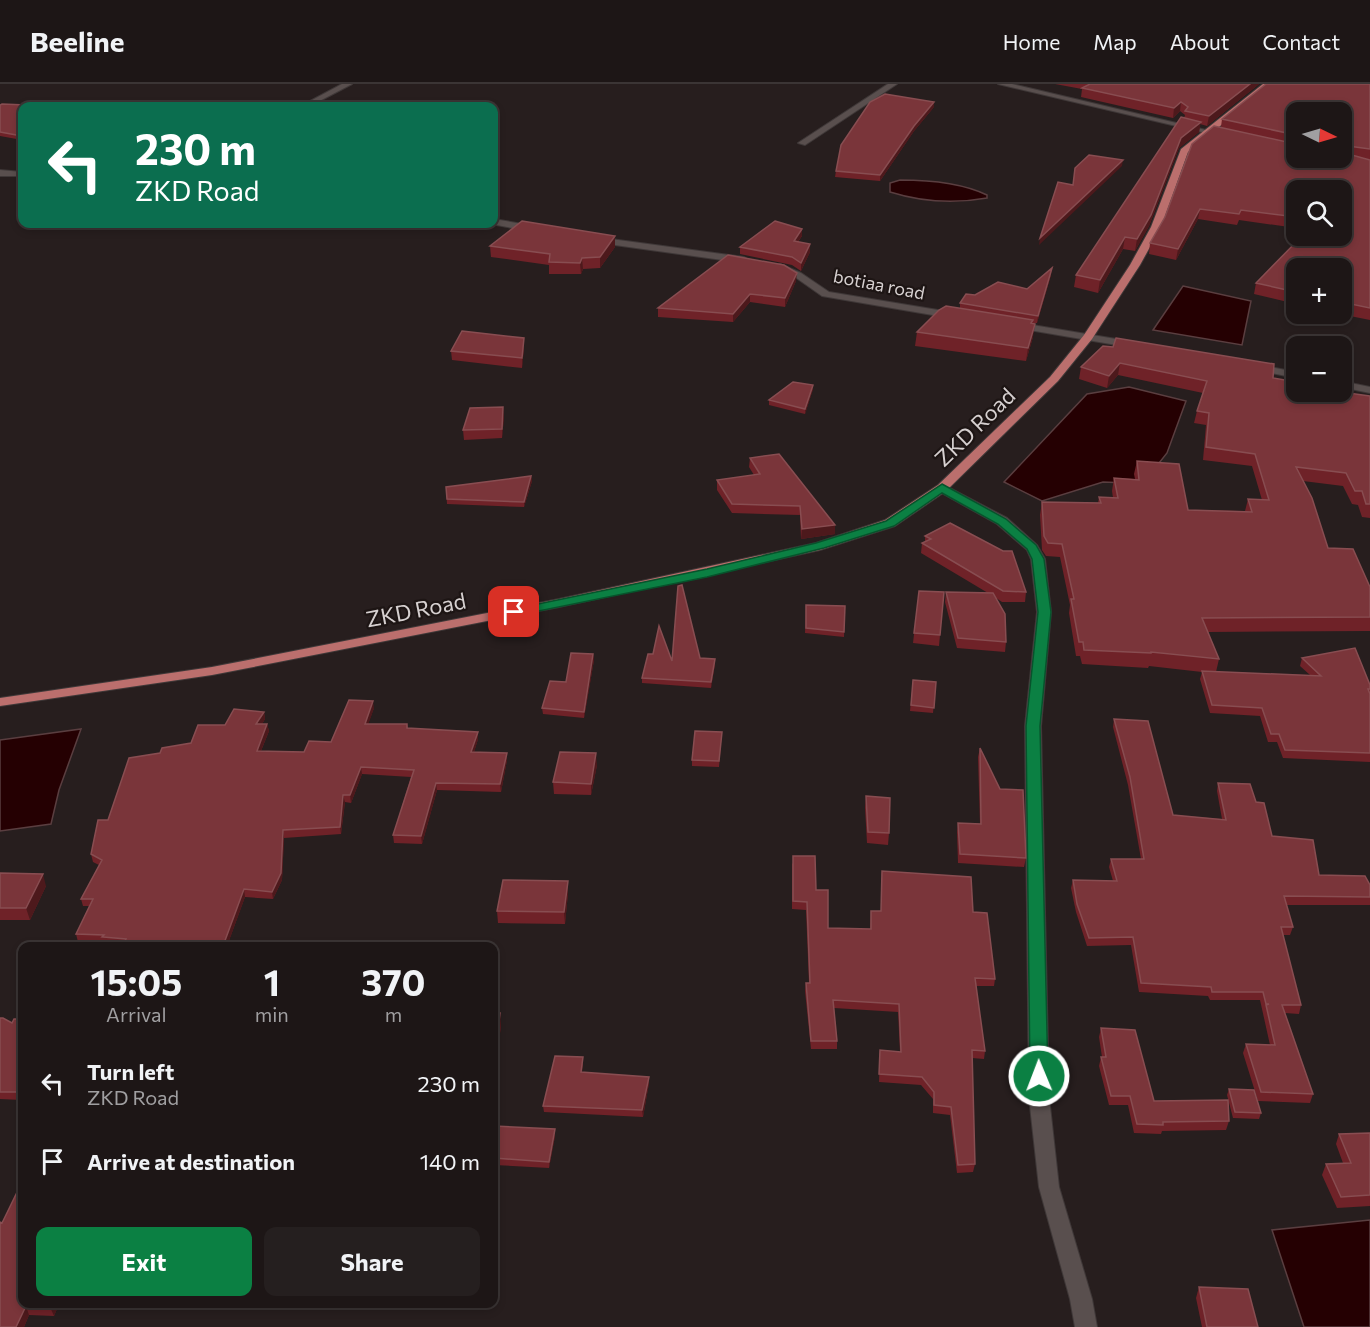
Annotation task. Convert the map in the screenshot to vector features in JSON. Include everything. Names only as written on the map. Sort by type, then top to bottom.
[{"type":"main road","name":"ZKD Road","points":[[0,702],[233,667],[707,573],[820,546],[890,523],[942,488],[1054,380],[1088,337],[1135,265],[1156,227],[1184,151],[1268,84]]},
{"type":"street","points":[[313,102],[348,84]]},
{"type":"street","points":[[802,143],[893,84]]},
{"type":"street","points":[[1002,84],[1230,136]]},
{"type":"street","points":[[0,173],[18,174]]},
{"type":"street","points":[[498,223],[540,230]]},
{"type":"street","points":[[587,238],[754,262]]},
{"type":"street","name":"botiaa road","points":[[765,263],[798,274],[826,294],[971,318]]},
{"type":"street","points":[[1006,324],[1145,347]]},
{"type":"street","points":[[1249,365],[1286,373]]},
{"type":"street","points":[[1352,386],[1370,390]]},
{"type":"street","points":[[942,488],[1002,521],[1032,548],[1038,559],[1044,612],[1033,726],[1039,1097],[1049,1187],[1081,1299],[1086,1327]]},
{"type":"shaded area","points":[[900,180],[956,185],[987,195],[987,198],[938,201],[890,192],[890,183]]},
{"type":"shaded area","points":[[1183,286],[1251,301],[1242,345],[1153,330]]},
{"type":"shaded area","points":[[1129,387],[1186,401],[1167,453],[1148,477],[1127,483],[1103,482],[1042,501],[1004,482],[1087,394]]},
{"type":"shaded area","points":[[81,729],[59,790],[51,824],[0,831],[0,740]]},
{"type":"shaded area","points":[[1370,1220],[1370,1327],[1304,1327],[1272,1230]]},
{"type":"building","points":[[1090,84],[1250,84],[1209,116],[1185,111],[1188,107],[1181,102],[1174,108],[1082,88]]},
{"type":"building","points":[[1266,84],[1370,84],[1370,149],[1352,147],[1352,102],[1286,102],[1286,133],[1222,119]]},
{"type":"building","points":[[885,94],[934,102],[914,126],[880,175],[836,171],[841,145],[870,102]]},
{"type":"building","points":[[0,105],[18,105],[18,135],[0,132]]},
{"type":"building","points":[[1181,117],[1201,122],[1181,138],[1151,215],[1137,239],[1125,237],[1100,280],[1076,275]]},
{"type":"building","points":[[1214,126],[1286,142],[1286,168],[1352,168],[1352,155],[1370,160],[1370,308],[1352,304],[1352,258],[1286,258],[1286,290],[1256,283],[1292,246],[1352,246],[1352,180],[1286,180],[1286,216],[1241,210],[1239,214],[1200,209],[1178,249],[1150,243],[1165,217],[1192,144]]},
{"type":"building","points":[[1089,155],[1123,160],[1040,238],[1058,182],[1073,185],[1075,168]]},
{"type":"building","points":[[522,221],[615,236],[600,257],[582,258],[580,263],[549,262],[550,254],[490,246]]},
{"type":"building","points":[[775,221],[802,229],[794,241],[810,244],[801,263],[792,257],[740,247]]},
{"type":"building","points":[[728,255],[784,265],[797,273],[785,298],[750,294],[733,314],[658,308]]},
{"type":"building","points":[[1052,268],[1038,316],[960,303],[966,294],[975,295],[998,282],[1027,289]]},
{"type":"building","points":[[946,306],[1033,320],[1031,323],[1035,324],[1028,348],[917,332]]},
{"type":"building","points":[[462,331],[524,338],[522,358],[451,351]]},
{"type":"building","points":[[1116,338],[1274,364],[1273,378],[1286,380],[1286,402],[1352,402],[1352,394],[1370,396],[1370,504],[1366,504],[1362,491],[1355,491],[1346,473],[1296,467],[1312,498],[1328,548],[1353,549],[1370,587],[1370,617],[1202,618],[1219,659],[1151,652],[1084,650],[1083,642],[1079,642],[1071,599],[1074,599],[1062,544],[1048,543],[1044,536],[1042,502],[1101,503],[1099,497],[1118,498],[1114,478],[1139,480],[1137,461],[1179,464],[1188,510],[1252,512],[1248,499],[1269,500],[1255,454],[1206,447],[1209,413],[1197,411],[1207,381],[1120,363],[1109,376],[1081,367],[1103,346],[1113,347]]},
{"type":"building","points":[[793,382],[813,385],[805,409],[769,400]]},
{"type":"building","points":[[503,407],[502,429],[463,430],[470,408]]},
{"type":"building","points":[[779,454],[835,525],[802,529],[800,506],[732,504],[717,480],[760,474],[750,458]]},
{"type":"building","points":[[531,476],[524,502],[447,499],[446,487]]},
{"type":"building","points":[[950,523],[1003,551],[1012,551],[1026,592],[1003,591],[922,543],[931,539],[925,536]]},
{"type":"building","points":[[682,585],[700,658],[715,659],[711,682],[642,678],[648,654],[653,654],[659,626],[672,661],[678,586]]},
{"type":"building","points":[[919,591],[944,592],[940,635],[914,633]]},
{"type":"building","points":[[946,592],[993,593],[1005,614],[1006,642],[958,638]]},
{"type":"building","points":[[806,605],[845,606],[844,632],[806,628]]},
{"type":"building","points":[[1355,648],[1370,685],[1368,689],[1370,694],[1370,753],[1285,750],[1279,734],[1271,734],[1262,708],[1212,705],[1202,671],[1321,676],[1302,658]]},
{"type":"building","points":[[571,653],[593,654],[584,712],[542,708],[550,681],[566,682]]},
{"type":"building","points":[[913,680],[936,682],[934,708],[911,705]]},
{"type":"building","points":[[349,700],[373,701],[365,724],[407,724],[407,728],[478,732],[471,752],[507,753],[500,784],[436,783],[421,836],[393,835],[414,770],[361,767],[350,795],[343,795],[340,827],[283,830],[281,873],[272,892],[244,889],[224,942],[139,942],[102,937],[104,935],[76,934],[93,899],[81,899],[102,860],[91,854],[98,820],[108,820],[129,758],[160,753],[162,748],[191,743],[198,725],[225,725],[234,709],[264,712],[256,724],[267,724],[257,751],[304,752],[309,741],[331,742]]},
{"type":"building","points":[[1114,719],[1148,721],[1173,815],[1226,820],[1218,783],[1250,784],[1256,802],[1264,803],[1272,836],[1313,840],[1319,875],[1365,876],[1370,885],[1370,897],[1284,896],[1293,927],[1281,927],[1301,1005],[1282,1005],[1313,1094],[1261,1092],[1246,1044],[1275,1045],[1266,1005],[1269,1004],[1266,1004],[1263,992],[1212,992],[1211,987],[1141,983],[1133,937],[1089,938],[1077,904],[1073,880],[1117,881],[1111,859],[1144,859],[1130,777]]},
{"type":"building","points":[[695,731],[722,732],[719,761],[692,760]]},
{"type":"building","points":[[980,748],[1000,789],[1023,790],[1026,858],[960,854],[958,823],[981,824]]},
{"type":"building","points":[[560,752],[596,753],[591,784],[553,782]]},
{"type":"building","points":[[866,796],[890,798],[889,833],[868,832]]},
{"type":"building","points":[[793,856],[815,856],[816,890],[828,890],[828,928],[871,929],[871,911],[881,911],[882,871],[971,877],[973,912],[987,913],[995,979],[975,978],[985,1051],[972,1050],[975,1164],[958,1165],[951,1107],[934,1105],[934,1092],[922,1077],[879,1074],[880,1050],[901,1052],[899,1004],[833,1000],[837,1041],[811,1041],[806,983],[810,983],[807,902],[793,901]]},
{"type":"building","points":[[0,873],[43,874],[26,908],[0,908]]},
{"type":"building","points":[[503,880],[568,881],[564,912],[497,911]]},
{"type":"building","points":[[0,1018],[12,1023],[14,1019],[18,1019],[18,1092],[0,1092]]},
{"type":"building","points":[[1101,1028],[1135,1030],[1154,1101],[1228,1100],[1229,1121],[1163,1122],[1163,1125],[1137,1124],[1130,1096],[1111,1096],[1101,1057],[1106,1057]]},
{"type":"building","points":[[555,1056],[583,1057],[581,1072],[649,1077],[642,1110],[543,1106]]},
{"type":"building","points":[[1229,1089],[1254,1090],[1261,1113],[1235,1112]]},
{"type":"building","points":[[498,1126],[555,1129],[549,1162],[498,1158]]},
{"type":"building","points":[[1370,1133],[1370,1195],[1341,1197],[1326,1164],[1351,1163],[1339,1134]]},
{"type":"building","points":[[18,1190],[18,1308],[25,1308],[16,1327],[0,1327],[0,1222],[2,1223]]},
{"type":"building","points":[[1199,1287],[1248,1289],[1258,1327],[1207,1327]]},
{"type":"route","points":[[514,612],[707,573],[820,546],[890,523],[942,488],[1002,521],[1021,537],[1032,548],[1038,559],[1044,612],[1033,726],[1039,1076]]}]
